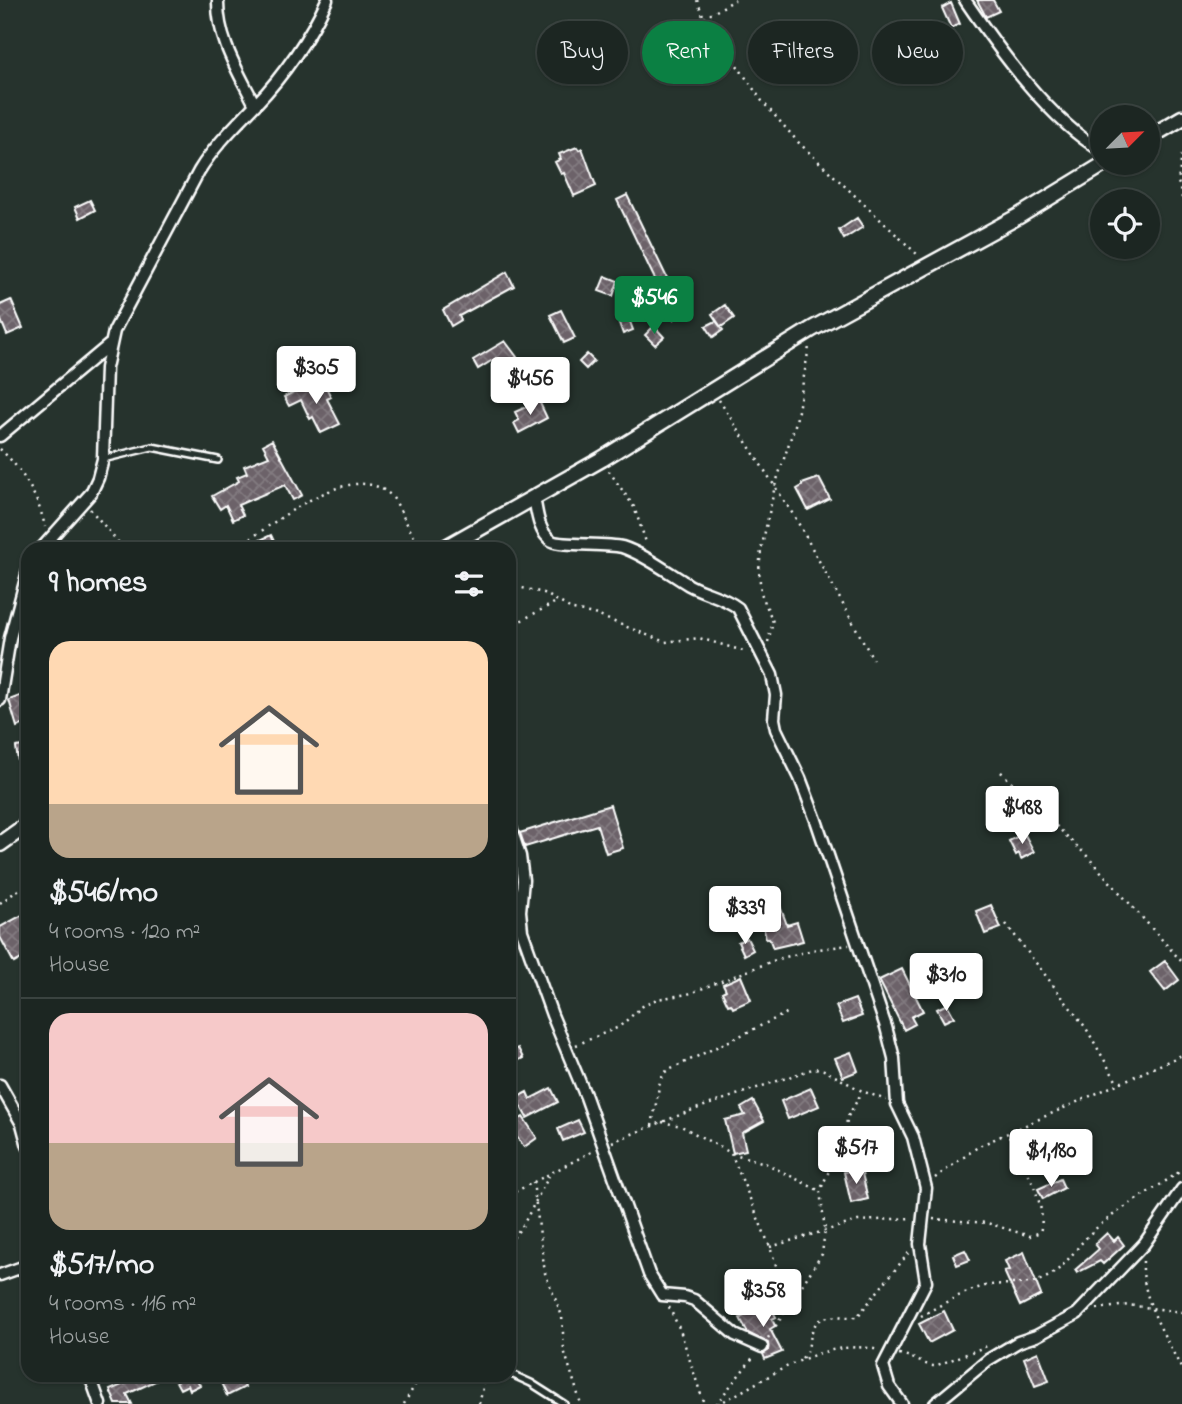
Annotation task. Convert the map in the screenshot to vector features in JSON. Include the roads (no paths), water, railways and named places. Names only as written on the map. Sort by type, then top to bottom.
[{"type":"street","points":[[218,0],[220,30],[255,105]]},
{"type":"street","points":[[47,542],[94,486],[103,459],[103,409],[114,331],[199,171],[225,134],[272,86],[305,39],[327,0]]},
{"type":"street","points":[[965,0],[989,35],[1058,116],[1090,141]]},
{"type":"street","points":[[1160,131],[1182,118]]},
{"type":"street","points":[[455,542],[602,459],[811,330],[1018,216],[1090,173]]},
{"type":"street","points":[[2,432],[110,345]]},
{"type":"street","points":[[534,497],[543,533],[556,543],[624,548],[690,585],[731,602],[738,608],[772,675],[776,729],[800,778],[816,820],[891,1042],[897,1104],[913,1137],[926,1188],[920,1244],[926,1282],[883,1366],[889,1386],[902,1404]]},
{"type":"street","points":[[0,700],[10,638],[21,597]]},
{"type":"street","points":[[0,844],[21,829]]},
{"type":"street","points":[[516,844],[523,880],[520,912],[522,931],[654,1284],[662,1295],[694,1300],[735,1335],[762,1347]]},
{"type":"street","points":[[0,1085],[21,1122]]},
{"type":"street","points":[[935,1404],[988,1360],[1018,1342],[1036,1336],[1077,1314],[1144,1244],[1182,1189]]},
{"type":"street","points":[[0,1275],[21,1268]]},
{"type":"street","points":[[92,1382],[100,1404]]},
{"type":"lane","points":[[103,459],[152,447],[218,460]]},
{"type":"lane","points":[[516,1376],[564,1404]]}]
